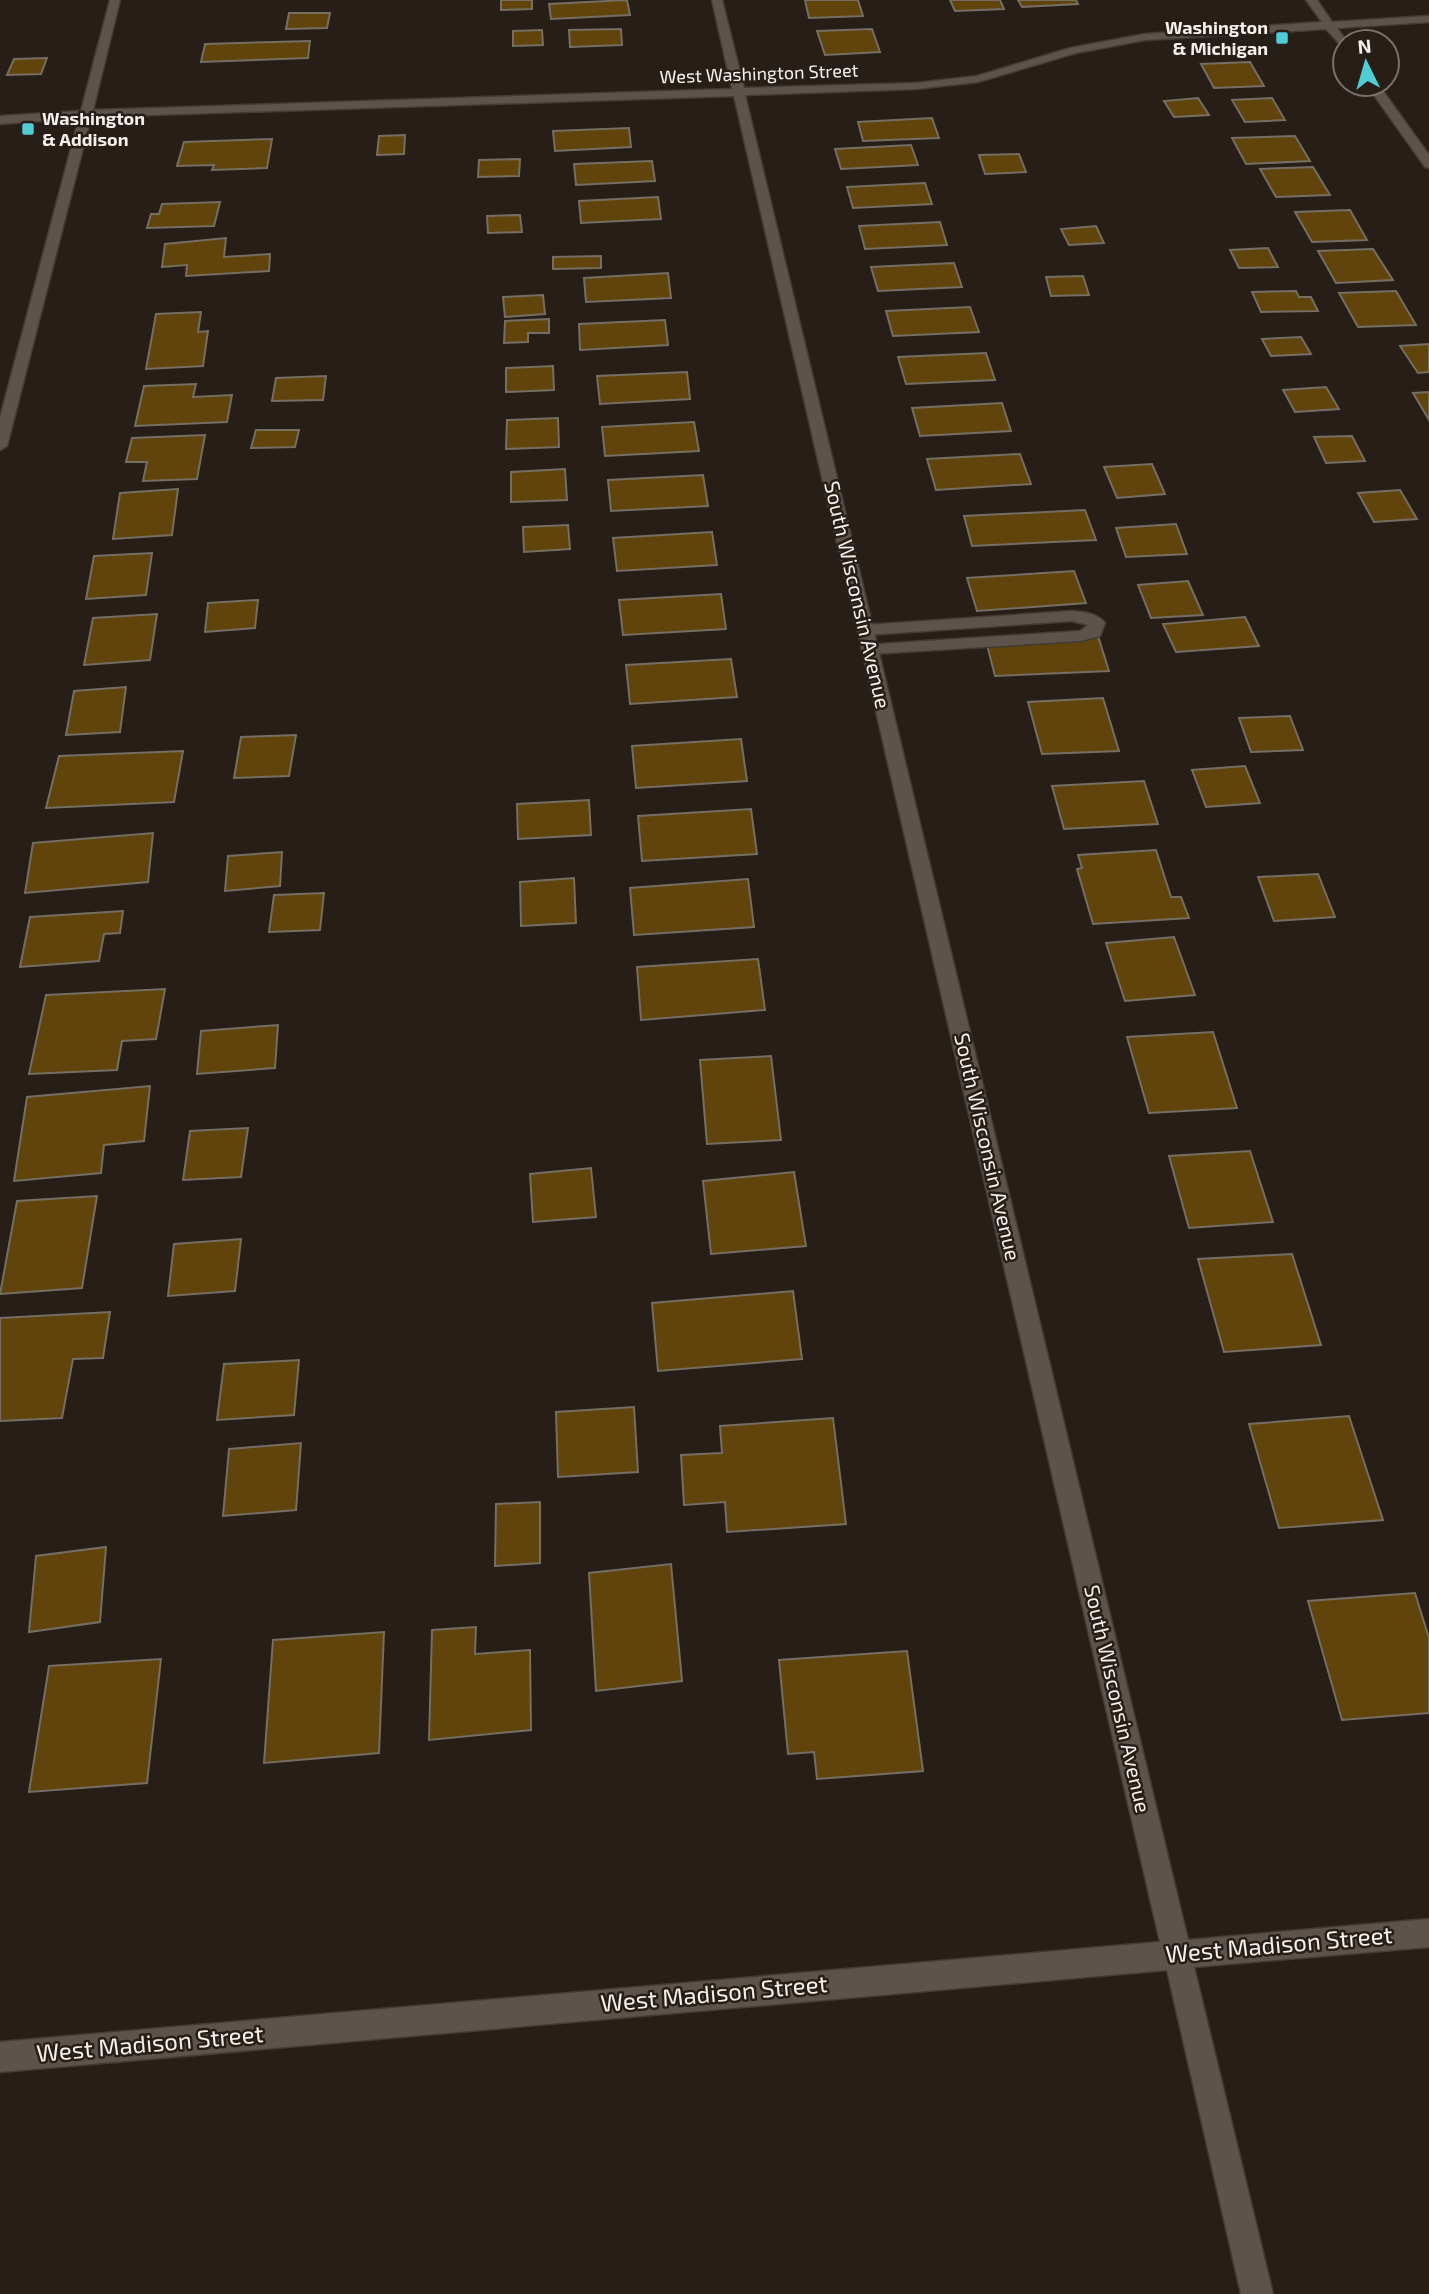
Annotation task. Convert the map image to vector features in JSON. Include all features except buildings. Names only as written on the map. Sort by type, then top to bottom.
[{"type":"street","points":[[0,446],[115,0]]},
{"type":"street","name":"South Wisconsin Avenue","points":[[717,0],[1257,2294]]},
{"type":"street","points":[[1311,0],[1331,28]]},
{"type":"street","name":"West Washington Street","points":[[0,120],[85,114],[955,83],[1002,73],[1074,50],[1145,37],[1429,19]]},
{"type":"street","points":[[1382,98],[1429,164]]},
{"type":"street","points":[[1072,616],[1085,617],[1097,623],[1094,632],[1081,636],[867,640],[1072,616]]},
{"type":"street","name":"West Madison Street","points":[[0,2057],[1429,1933]]},
{"type":"place","name":"Washington & Michigan","points":[[1282,38]]},
{"type":"place","name":"Washington & Addison","points":[[28,129]]}]
